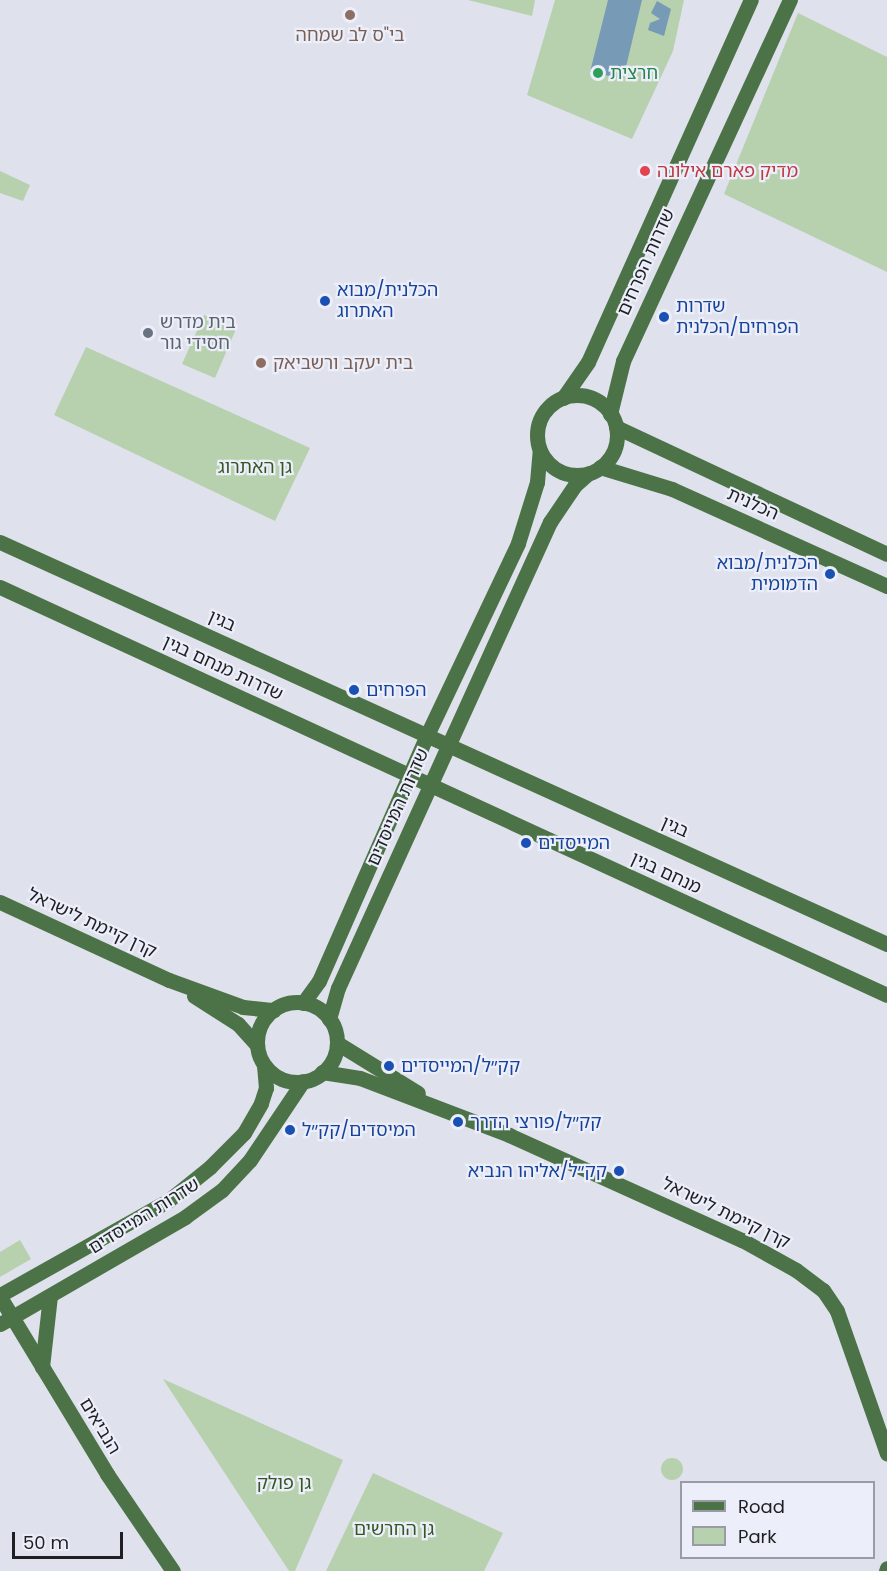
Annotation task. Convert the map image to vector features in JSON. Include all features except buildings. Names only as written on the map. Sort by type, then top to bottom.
[{"type":"street","name":"שדרות הפרחים","points":[[563,398],[588,362],[751,0]]},
{"type":"street","name":"שדרות הפרחים","points":[[613,420],[622,361],[790,0]]},
{"type":"street","points":[[540,450],[537,483],[518,543],[427,735],[447,745],[550,522],[575,485],[595,470],[614,449],[613,420],[595,400],[563,398],[540,418],[537,439],[540,450],[546,461],[565,474],[595,470]]},
{"type":"street","name":"הכלנית","points":[[613,420],[887,554]]},
{"type":"street","name":"הכלנית","points":[[595,470],[664,485],[887,586]]},
{"type":"street","name":"בגין","points":[[0,542],[427,735]]},
{"type":"street","name":"שדרות מנחם בגין","points":[[0,587],[429,786]]},
{"type":"street","name":"שדרות המייסדים","points":[[303,1003],[319,981],[427,735]]},
{"type":"street","name":"בגין","points":[[447,745],[887,944]]},
{"type":"street","name":"שדרות המייסדים","points":[[329,1018],[338,988],[447,745]]},
{"type":"street","name":"מנחם בגין","points":[[429,786],[887,995]]},
{"type":"street","name":"קרן קיימת לישראל","points":[[0,902],[169,980],[243,1007],[274,1010]]},
{"type":"street","name":"קרן קיימת לישראל","points":[[169,980],[238,1024],[257,1045]]},
{"type":"street","points":[[290,1003],[303,1003],[318,1008],[329,1018],[337,1043],[332,1059],[322,1072],[303,1081],[282,1079],[264,1065],[257,1045],[262,1023],[274,1010],[290,1003]]},
{"type":"street","name":"קרן קיימת לישראל","points":[[337,1043],[444,1108]]},
{"type":"street","name":"שדרות המייסדים","points":[[0,1296],[169,1200],[210,1167],[244,1133],[261,1103],[266,1088],[264,1065]]},
{"type":"street","name":"קרן קיימת לישראל","points":[[322,1072],[360,1078],[444,1108],[742,1240],[823,1290],[847,1335],[887,1454]]},
{"type":"street","name":"שדרות המייסדים","points":[[6,1320],[185,1217],[222,1190],[250,1160],[303,1081]]},
{"type":"street","name":"הנביאים","points":[[0,1296],[6,1320],[42,1367],[107,1474],[172,1571]]},
{"type":"street","points":[[42,1367],[50,1296]]},
{"type":"green space","points":[[468,0],[535,0],[532,16]]},
{"type":"green space","name":"חרצית","points":[[555,0],[684,0],[673,51],[632,139],[527,95]]},
{"type":"green space","points":[[798,13],[887,57],[887,272],[724,194]]},
{"type":"green space","points":[[0,171],[30,185],[23,201],[0,193]]},
{"type":"green space","points":[[204,315],[236,329],[215,378],[182,364]]},
{"type":"green space","name":"גן האתרוג","points":[[86,347],[310,448],[275,521],[54,415]]},
{"type":"green space","points":[[20,1240],[31,1259],[0,1277],[0,1252]]},
{"type":"green space","name":"גן פולק","points":[[163,1379],[343,1460],[295,1571],[289,1571]]},
{"type":"green space","points":[[672,1458],[680,1461],[683,1469],[680,1477],[672,1480],[664,1477],[661,1469],[664,1461]]},
{"type":"green space","name":"גן החרשים","points":[[373,1473],[503,1533],[484,1571],[326,1571]]},
{"type":"water","points":[[608,0],[642,0],[623,79],[590,72]]},
{"type":"water","points":[[657,1],[671,9],[664,36],[648,30],[650,23],[660,19],[651,13]]},
{"type":"place","name":"בי\"ס לב שמחה","points":[[350,15]]},
{"type":"place","name":"חרצית","points":[[598,73]]},
{"type":"place","name":"מדיק פארם אילונה","points":[[645,171]]},
{"type":"place","name":"הכלנית/מבוא האתרוג","points":[[325,301]]},
{"type":"place","name":"שדרות הפרחים/הכלנית","points":[[664,317]]},
{"type":"place","name":"בית מדרש חסידי גור","points":[[148,333]]},
{"type":"place","name":"בית יעקב ורשביאק","points":[[261,363]]},
{"type":"place","name":"הכלנית/מבוא הדמומית","points":[[830,574]]},
{"type":"place","name":"הפרחים","points":[[354,690]]},
{"type":"place","name":"המייסדים","points":[[526,843]]},
{"type":"place","name":"קק״ל/המייסדים","points":[[389,1066]]},
{"type":"place","name":"קק״ל/פורצי הדרך","points":[[458,1122]]},
{"type":"place","name":"המיסדים/קק״ל","points":[[290,1130]]},
{"type":"place","name":"קק״ל/אליהו הנביא","points":[[619,1171]]}]
